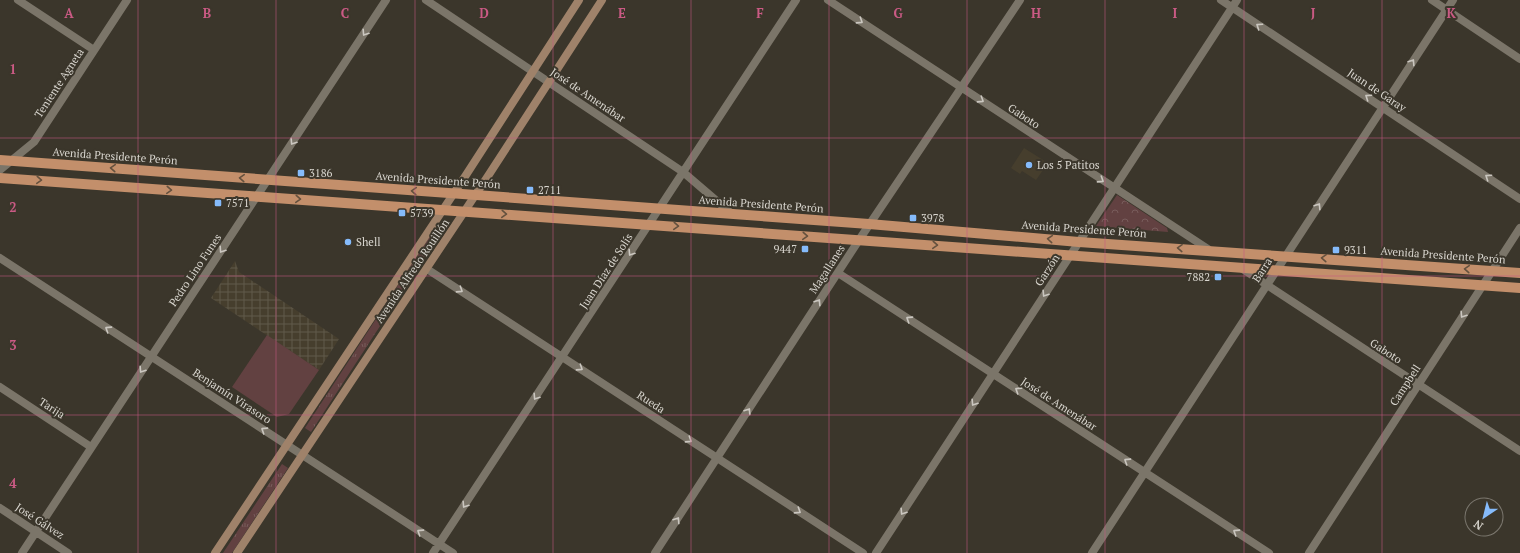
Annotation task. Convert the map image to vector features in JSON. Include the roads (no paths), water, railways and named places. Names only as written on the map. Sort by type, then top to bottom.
[{"type":"main road","name":"Avenida Presidente Perón","points":[[0,160],[869,224],[1079,242],[1285,255],[1520,273]]},
{"type":"main road","points":[[0,178],[1520,288]]},
{"type":"street","points":[[18,0],[94,50]]},
{"type":"street","name":"Teniente Agneta","points":[[0,170],[13,161],[34,142],[127,0]]},
{"type":"street","name":"Pedro Lino Funes","points":[[22,553],[151,356],[269,180],[386,0]]},
{"type":"street","name":"José de Amenábar","points":[[426,0],[684,172],[732,214]]},
{"type":"street","name":"Avenida Alfredo Rouillón","points":[[215,553],[453,194],[579,0]]},
{"type":"street","name":"Avenida Alfredo Rouillón","points":[[237,553],[476,195],[602,0]]},
{"type":"street","name":"Juan Díaz de Solís","points":[[433,553],[796,0]]},
{"type":"street","name":"Gaboto","points":[[828,0],[1208,250]]},
{"type":"street","name":"Magallanes","points":[[655,553],[869,224],[1020,0]]},
{"type":"street","name":"Juan de Garay","points":[[1221,0],[1520,199]]},
{"type":"street","name":"Garzón","points":[[876,553],[1238,0]]},
{"type":"street","points":[[1432,0],[1520,59]]},
{"type":"street","name":"Barra","points":[[1092,553],[1452,0]]},
{"type":"street","name":"Campbell","points":[[1309,553],[1520,228]]},
{"type":"street","name":"Benjamín Virasoro","points":[[0,258],[453,553]]},
{"type":"street","name":"Gaboto","points":[[1241,268],[1520,451]]},
{"type":"street","name":"Rueda","points":[[427,269],[863,553]]},
{"type":"street","name":"José de Amenábar","points":[[838,273],[1269,553]]},
{"type":"street","name":"Tarija","points":[[0,387],[91,447]]},
{"type":"street","name":"José Gálvez","points":[[0,508],[68,553]]},
{"type":"place","name":"Los 5 Patitos","points":[[1029,165]]},
{"type":"place","name":"3186","points":[[301,173]]},
{"type":"place","name":"2711","points":[[530,190]]},
{"type":"place","name":"7571","points":[[218,203]]},
{"type":"place","name":"5739","points":[[402,213]]},
{"type":"place","name":"3978","points":[[913,218]]},
{"type":"place","name":"Shell","points":[[348,242]]},
{"type":"place","name":"9447","points":[[805,249]]},
{"type":"place","name":"9311","points":[[1336,250]]},
{"type":"place","name":"7882","points":[[1218,277]]}]
